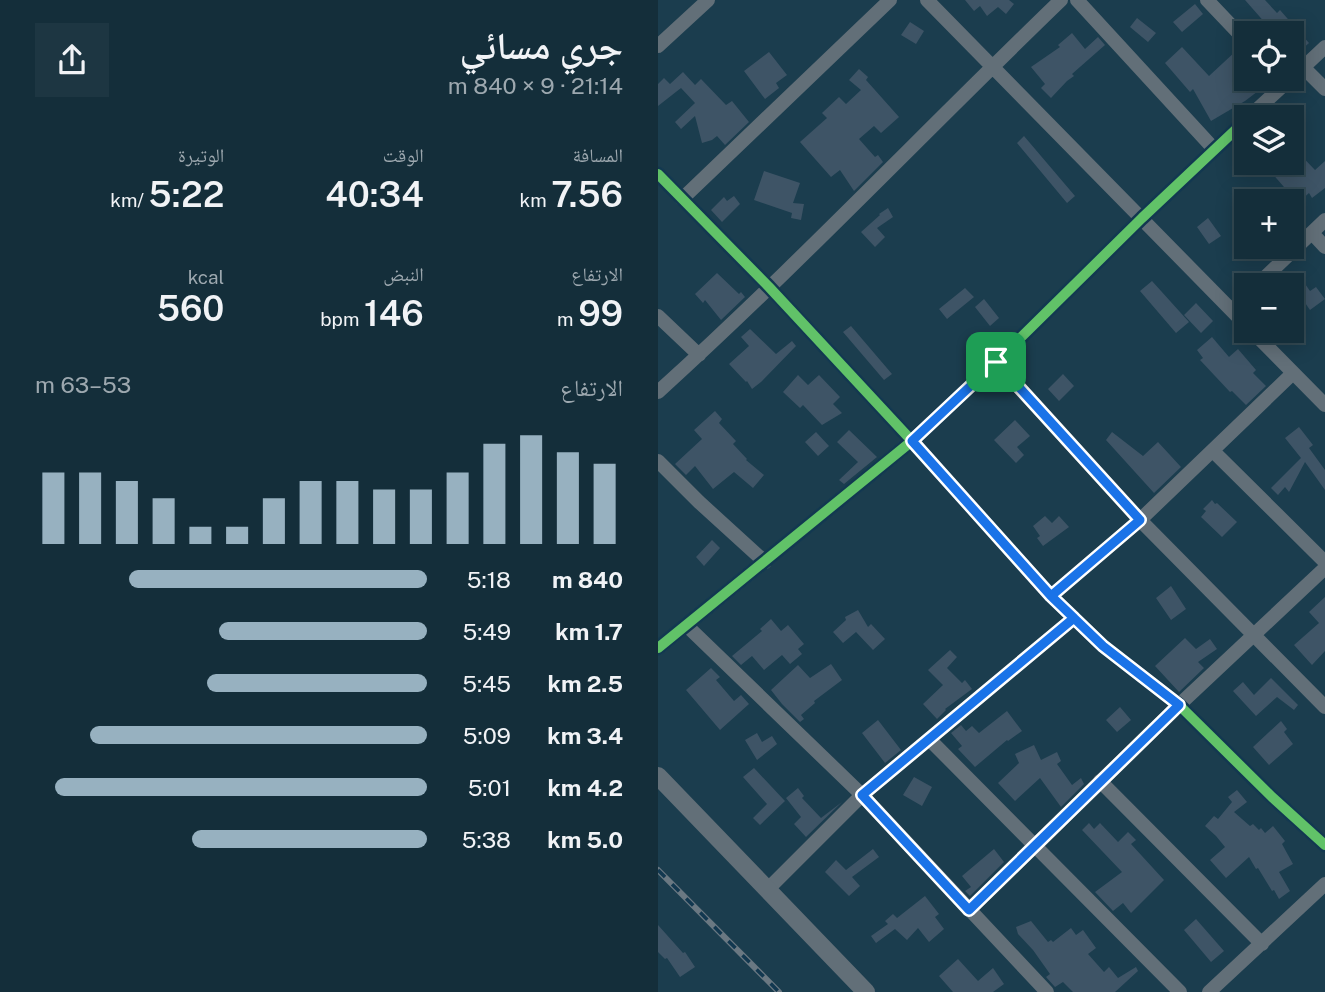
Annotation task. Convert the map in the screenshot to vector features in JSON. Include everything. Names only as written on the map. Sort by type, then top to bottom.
[{"type":"street","points":[[658,46],[708,0]]},
{"type":"street","points":[[682,198],[890,0]]},
{"type":"street","points":[[927,0],[1232,310]]},
{"type":"street","points":[[658,392],[879,181],[1061,0]]},
{"type":"street","points":[[1077,0],[1214,149]]},
{"type":"street","points":[[1207,0],[1234,28]]},
{"type":"street","points":[[1304,65],[1325,47]]},
{"type":"street","points":[[1304,67],[1325,89]]},
{"type":"street","points":[[1261,105],[1275,91]]},
{"type":"street","points":[[658,648],[912,441],[1234,131]]},
{"type":"street","points":[[658,174],[769,287],[1051,596],[1103,646],[1179,705],[1325,845]]},
{"type":"street","points":[[1270,273],[1325,220]]},
{"type":"street","points":[[1312,233],[1325,247]]},
{"type":"street","points":[[658,316],[699,355]]},
{"type":"street","points":[[1264,343],[1325,405]]},
{"type":"street","points":[[996,362],[1140,520],[1325,707]]},
{"type":"street","points":[[1051,596],[1140,520],[1293,373]]},
{"type":"street","points":[[1213,451],[1325,562]]},
{"type":"street","points":[[658,461],[765,562]]},
{"type":"street","points":[[969,910],[1179,705],[1325,568]]},
{"type":"street","points":[[767,890],[862,795],[1074,618]]},
{"type":"street","points":[[687,625],[862,795],[1046,992]]},
{"type":"street","points":[[930,740],[1180,992]]},
{"type":"street","points":[[658,776],[866,992]]},
{"type":"street","points":[[1100,781],[1262,944]]},
{"type":"street","points":[[1209,992],[1325,884]]},
{"type":"building","points":[[965,0],[1009,0],[1014,4],[1006,14],[998,7],[987,16],[980,6],[974,11]]},
{"type":"building","points":[[1245,0],[1265,0],[1277,13],[1280,10],[1290,21],[1263,21]]},
{"type":"building","points":[[1195,4],[1203,14],[1182,32],[1173,22]]},
{"type":"building","points":[[1137,18],[1156,33],[1148,42],[1130,27]]},
{"type":"building","points":[[910,22],[924,31],[916,44],[901,35]]},
{"type":"building","points":[[1072,33],[1085,49],[1098,37],[1105,45],[1072,74],[1074,76],[1051,98],[1041,88],[1045,84],[1031,67],[1060,47],[1058,45]]},
{"type":"building","points":[[1182,47],[1209,76],[1234,53],[1234,91],[1258,91],[1211,121],[1193,89],[1190,92],[1165,63]]},
{"type":"building","points":[[769,52],[787,75],[776,83],[779,88],[765,99],[744,71]]},
{"type":"building","points":[[859,69],[899,117],[881,133],[874,126],[859,139],[883,162],[854,191],[840,170],[831,177],[800,142],[827,118],[822,113],[839,97],[846,104],[861,90],[849,80]]},
{"type":"building","points":[[683,72],[695,85],[701,79],[726,105],[732,101],[749,122],[725,145],[717,136],[702,143],[695,116],[681,129],[675,122],[695,103],[681,88],[658,106],[658,84],[664,78],[670,84]]},
{"type":"building","points":[[1024,136],[1075,196],[1067,203],[1017,143]]},
{"type":"building","points":[[1304,159],[1315,170],[1325,161],[1325,188],[1312,198],[1309,193],[1304,197],[1304,189],[1282,189],[1284,187],[1274,175],[1304,175]]},
{"type":"building","points":[[764,171],[800,183],[793,203],[804,204],[801,220],[791,218],[792,213],[754,200]]},
{"type":"building","points":[[734,196],[740,204],[722,222],[711,210],[724,197],[727,201]]},
{"type":"building","points":[[888,208],[893,217],[877,228],[885,237],[875,247],[861,232]]},
{"type":"building","points":[[1208,218],[1221,236],[1209,244],[1197,227]]},
{"type":"building","points":[[717,273],[745,297],[721,320],[705,300],[703,303],[695,294]]},
{"type":"building","points":[[1152,281],[1189,322],[1176,333],[1140,291]]},
{"type":"building","points":[[1304,282],[1310,291],[1316,287],[1325,299],[1310,310],[1304,301]]},
{"type":"building","points":[[965,288],[974,297],[947,319],[939,309]]},
{"type":"building","points":[[984,299],[999,318],[990,326],[975,307]]},
{"type":"building","points":[[1196,303],[1213,321],[1201,333],[1184,315]]},
{"type":"building","points":[[851,326],[892,374],[884,380],[843,332]]},
{"type":"building","points":[[750,329],[776,354],[792,341],[796,346],[752,389],[729,364],[749,346],[741,337]]},
{"type":"building","points":[[1212,337],[1229,357],[1238,349],[1256,370],[1253,373],[1266,386],[1246,405],[1200,360],[1203,358],[1197,350]]},
{"type":"building","points":[[1063,374],[1074,386],[1059,401],[1048,389]]},
{"type":"building","points":[[798,375],[808,385],[819,375],[840,397],[833,404],[842,413],[822,425],[803,405],[800,408],[783,392]]},
{"type":"building","points":[[715,411],[722,419],[719,423],[736,441],[733,444],[746,460],[764,475],[753,488],[734,472],[713,489],[695,466],[686,475],[675,464],[702,439],[694,430]]},
{"type":"building","points":[[1015,420],[1030,436],[1017,447],[1024,455],[1016,463],[994,440]]},
{"type":"building","points":[[1299,427],[1313,445],[1309,448],[1325,470],[1325,490],[1305,462],[1289,492],[1285,487],[1278,495],[1271,488],[1301,458],[1285,438]]},
{"type":"building","points":[[849,430],[877,457],[844,484],[839,480],[858,462],[837,442]]},
{"type":"building","points":[[816,432],[829,446],[818,456],[805,442]]},
{"type":"building","points":[[1112,432],[1143,456],[1158,442],[1181,467],[1154,493],[1106,440]]},
{"type":"building","points":[[1212,500],[1237,522],[1222,537],[1201,517],[1206,511],[1203,509]]},
{"type":"building","points":[[1045,516],[1052,523],[1059,516],[1069,527],[1043,546],[1033,526]]},
{"type":"building","points":[[712,540],[720,548],[704,566],[696,557]]},
{"type":"building","points":[[1171,586],[1186,609],[1171,620],[1156,598]]},
{"type":"building","points":[[1325,597],[1325,651],[1312,665],[1294,645],[1319,623],[1309,612]]},
{"type":"building","points":[[858,610],[868,627],[871,624],[885,639],[873,650],[856,632],[843,643],[833,632],[846,620],[845,617]]},
{"type":"building","points":[[771,619],[781,631],[788,625],[804,644],[798,649],[802,654],[790,664],[782,655],[764,670],[752,656],[741,665],[732,656],[762,631],[760,629]]},
{"type":"building","points":[[1185,638],[1196,649],[1210,639],[1217,649],[1198,662],[1204,668],[1179,692],[1155,666]]},
{"type":"building","points":[[950,650],[957,657],[947,668],[962,683],[965,680],[972,689],[945,709],[937,719],[923,704],[943,685],[928,670]]},
{"type":"building","points":[[831,664],[842,680],[814,701],[801,715],[804,719],[800,722],[771,690],[798,665],[810,678]]},
{"type":"building","points":[[711,668],[720,677],[716,680],[734,701],[741,695],[749,704],[720,730],[686,690]]},
{"type":"building","points":[[1271,678],[1298,705],[1294,710],[1277,697],[1256,716],[1233,691],[1243,682],[1254,695]]},
{"type":"building","points":[[1120,707],[1131,720],[1117,732],[1106,720]]},
{"type":"building","points":[[1007,711],[1022,731],[975,767],[958,749],[962,746],[951,733],[961,725],[966,731],[972,726],[979,733]]},
{"type":"building","points":[[878,720],[901,750],[885,763],[862,733]]},
{"type":"building","points":[[1281,721],[1287,729],[1284,732],[1293,744],[1269,765],[1253,747]]},
{"type":"building","points":[[757,733],[762,742],[772,736],[777,744],[757,760],[745,740]]},
{"type":"building","points":[[1034,745],[1041,760],[1057,752],[1061,761],[1057,764],[1072,785],[1081,778],[1084,784],[1061,807],[1040,778],[1015,801],[998,783],[1019,763],[1015,754]]},
{"type":"building","points":[[754,768],[785,801],[760,825],[753,818],[767,804],[743,777]]},
{"type":"building","points":[[914,777],[932,787],[922,806],[903,795]]},
{"type":"building","points":[[798,788],[804,796],[802,798],[821,818],[842,802],[806,837],[794,824],[801,817],[786,798]]},
{"type":"building","points":[[1237,790],[1247,802],[1234,812],[1250,826],[1253,824],[1265,833],[1273,826],[1285,841],[1282,844],[1293,864],[1279,872],[1290,891],[1279,899],[1249,857],[1226,878],[1210,860],[1225,847],[1205,826],[1214,816],[1218,819],[1232,802],[1228,797]]},
{"type":"building","points":[[1089,823],[1094,829],[1100,823],[1118,842],[1128,832],[1136,840],[1131,844],[1164,880],[1131,913],[1123,903],[1113,911],[1095,892],[1122,872],[1082,830]]},
{"type":"building","points":[[873,849],[879,857],[852,877],[860,886],[849,896],[825,872],[836,860],[846,870]]},
{"type":"building","points":[[994,849],[1004,862],[970,896],[965,891],[971,887],[962,876]]},
{"type":"building","points":[[925,896],[939,914],[935,917],[944,929],[929,942],[918,928],[907,940],[895,929],[876,943],[871,936],[888,924],[885,921],[893,914],[897,918]]},
{"type":"building","points":[[1196,919],[1224,951],[1211,962],[1184,930]]},
{"type":"building","points":[[1031,921],[1048,942],[1053,942],[1071,928],[1076,935],[1083,930],[1096,948],[1088,954],[1104,972],[1109,967],[1118,978],[1136,967],[1138,971],[1115,992],[1073,992],[1063,982],[1055,987],[1046,977],[1050,974],[1018,934],[1016,927]]},
{"type":"building","points":[[658,925],[683,953],[685,952],[695,967],[680,977],[667,958],[658,952]]},
{"type":"building","points":[[958,959],[978,981],[993,968],[1004,984],[993,992],[953,992],[939,976]]},
{"type":"railway","points":[[658,870],[779,992]]},
{"type":"cycle path","points":[[658,648],[912,441],[1234,131]]},
{"type":"cycle path","points":[[658,174],[769,287],[1051,596],[1103,646],[1179,705],[1325,845]]},
{"type":"route","points":[[996,362],[912,441],[1051,596],[1074,618],[862,795],[969,910],[1179,705],[1103,646],[1074,618],[1051,596],[1140,520],[996,362]]}]
